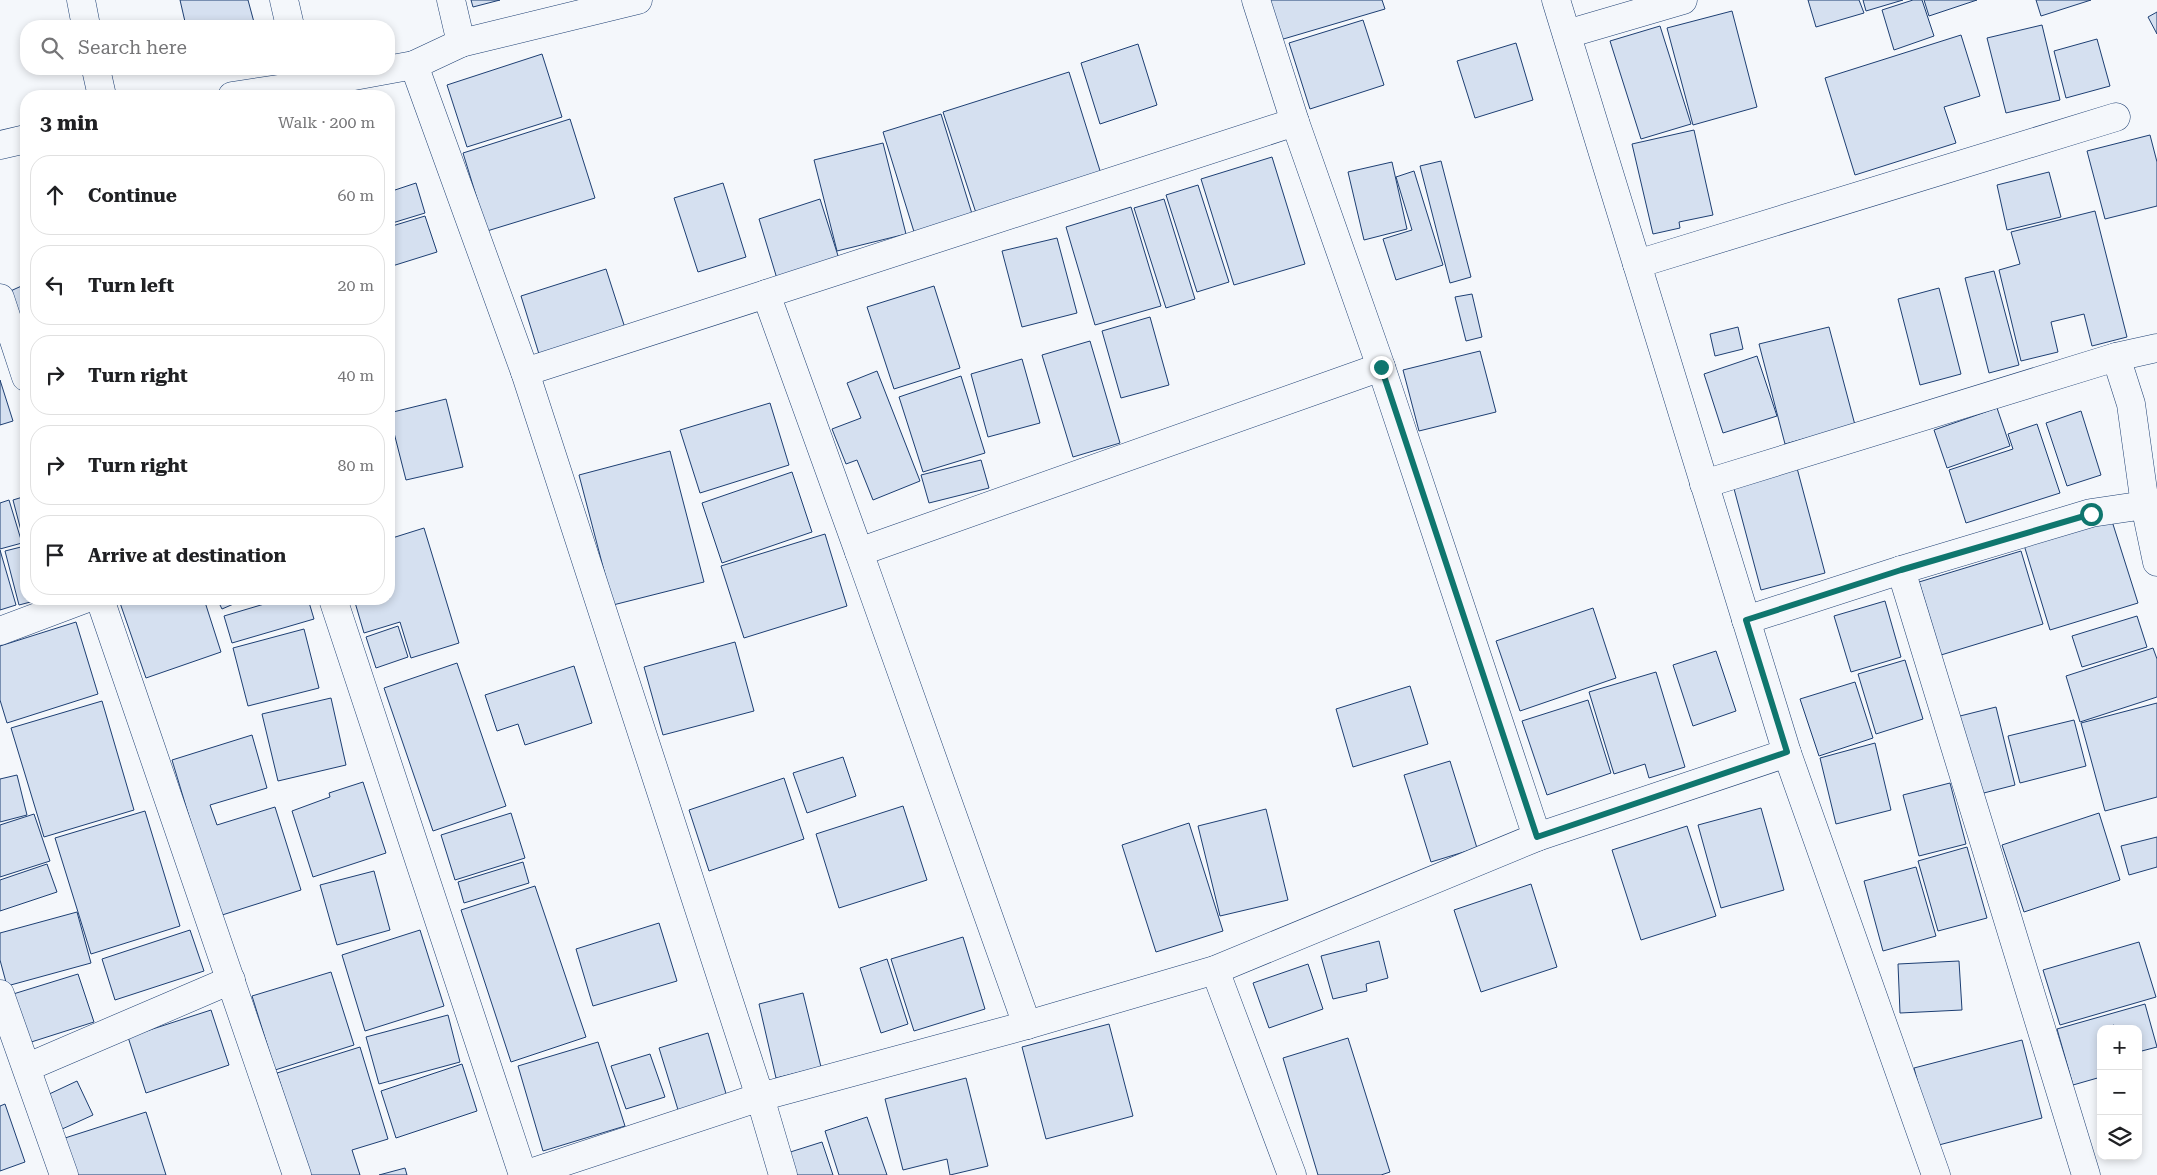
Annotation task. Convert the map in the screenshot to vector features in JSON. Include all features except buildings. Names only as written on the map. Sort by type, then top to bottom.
[{"type":"street","points":[[80,0],[85,20]]},
{"type":"street","points":[[284,0],[289,20]]},
{"type":"street","points":[[451,0],[461,43]]},
{"type":"street","points":[[395,67],[414,65],[461,43],[638,0]]},
{"type":"street","points":[[1256,0],[1295,122],[1381,367],[1537,837]]},
{"type":"street","points":[[1556,0],[1787,752],[1936,1175]]},
{"type":"street","points":[[1566,34],[1683,0]]},
{"type":"street","points":[[414,65],[525,372],[760,1097],[783,1175]]},
{"type":"street","points":[[97,75],[101,90]]},
{"type":"street","points":[[254,90],[303,77],[322,75]]},
{"type":"street","points":[[1637,264],[2116,117]]},
{"type":"street","points":[[525,372],[1295,122]]},
{"type":"street","points":[[0,145],[20,140]]},
{"type":"street","points":[[766,294],[1027,1025]]},
{"type":"street","points":[[0,298],[20,359]]},
{"type":"street","points":[[1704,484],[2116,357],[2157,348]]},
{"type":"street","points":[[2116,357],[2131,404],[2145,505],[2157,562]]},
{"type":"street","points":[[859,552],[1381,367]]},
{"type":"street","points":[[1746,620],[1901,570],[2091,514],[2145,505]]},
{"type":"street","points":[[1901,570],[2086,1175]]},
{"type":"street","points":[[0,631],[69,605]]},
{"type":"street","points":[[102,605],[297,1175]]},
{"type":"street","points":[[335,605],[524,1175],[760,1097],[1027,1025],[1215,970],[1537,837],[1787,752]]},
{"type":"street","points":[[1215,970],[1292,1175]]},
{"type":"street","points":[[28,1067],[231,980]]},
{"type":"street","points":[[0,994],[28,1067],[64,1175]]},
{"type":"route","points":[[1381,367],[1537,837],[1787,752],[1746,620],[1901,570],[2091,514]]}]
